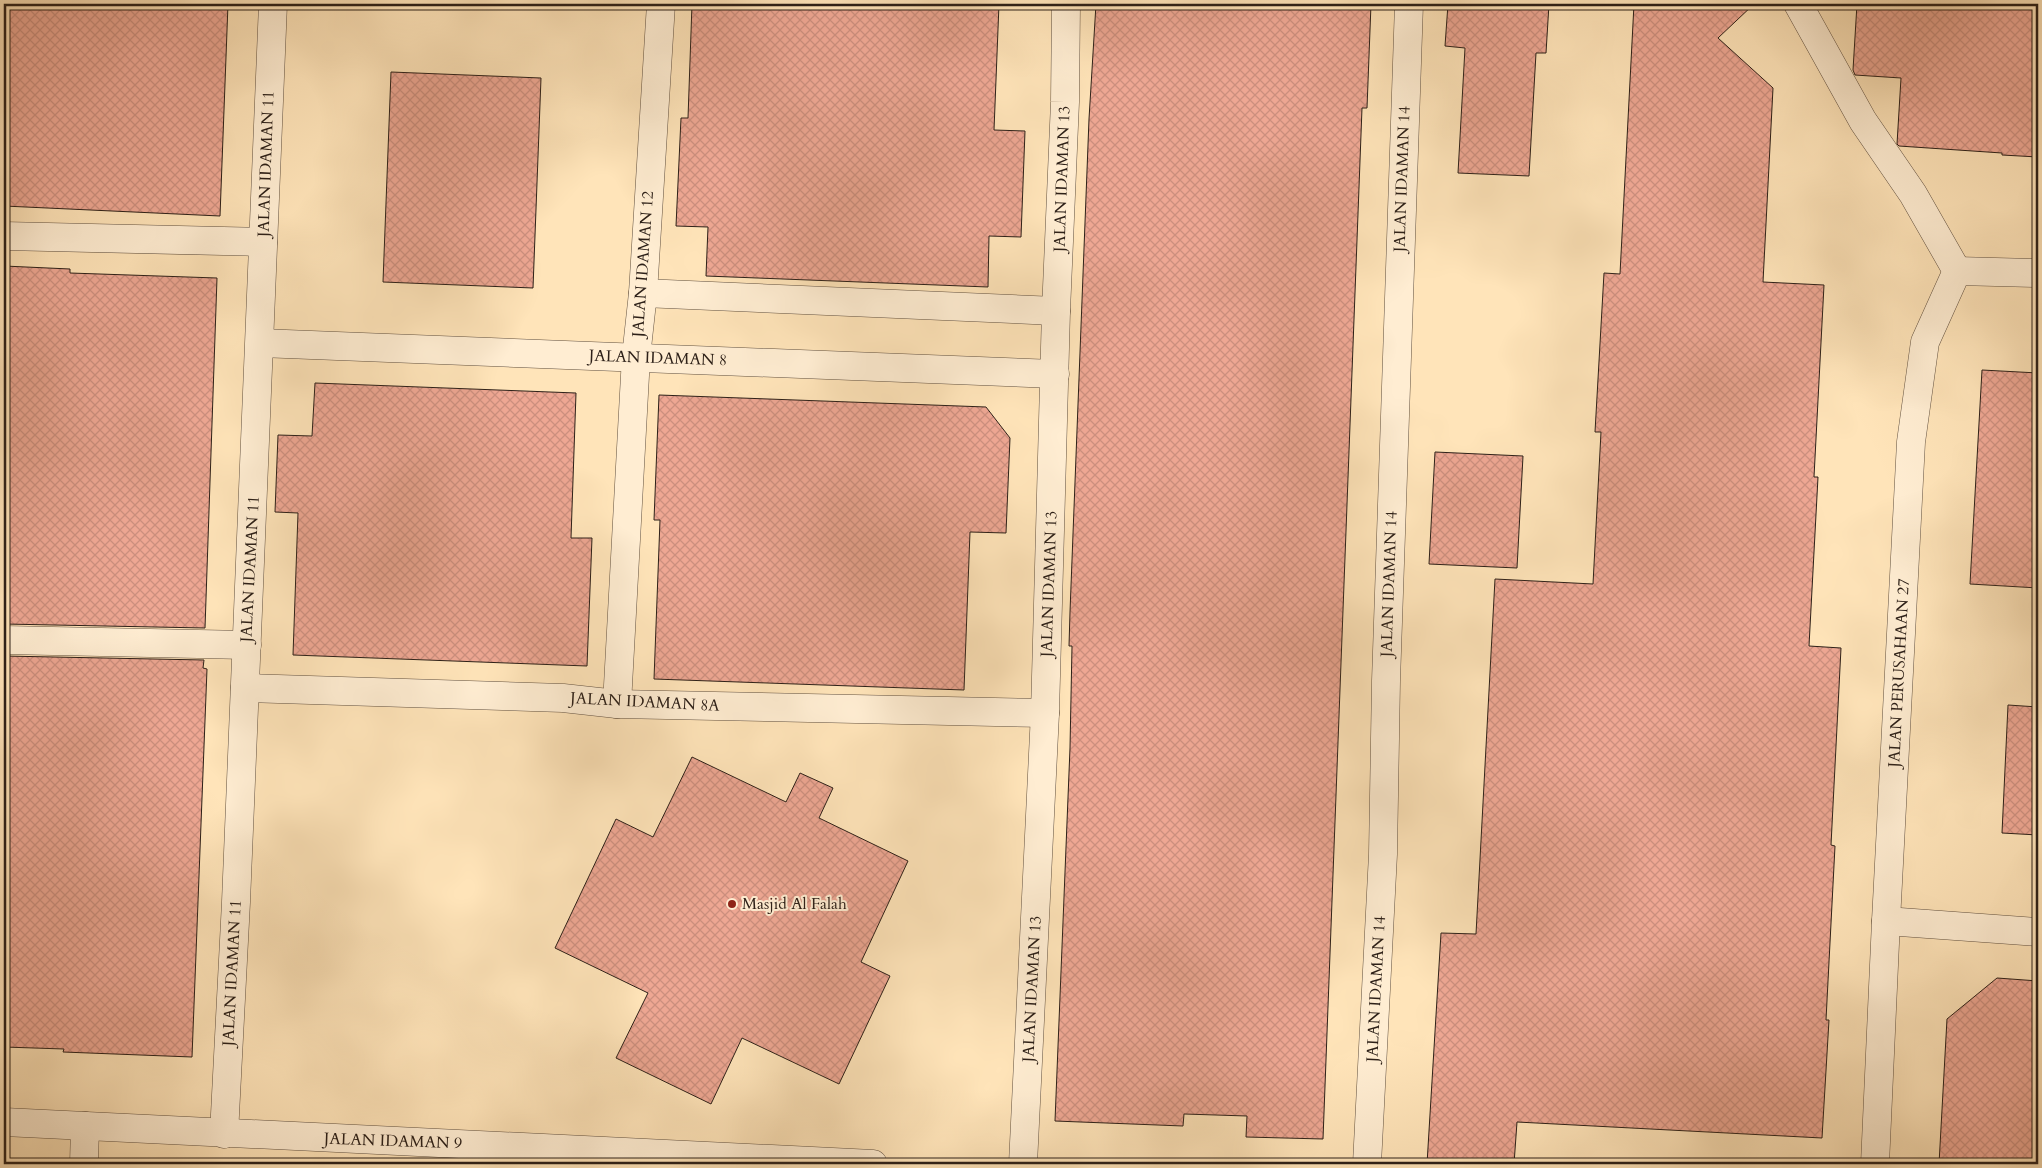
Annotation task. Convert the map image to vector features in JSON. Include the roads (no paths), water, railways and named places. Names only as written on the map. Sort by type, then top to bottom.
[{"type":"street","name":"JALAN IDAMAN 11","points":[[224,1134],[247,645],[273,4]]},
{"type":"street","name":"JALAN IDAMAN 12","points":[[617,704],[636,357],[643,293],[661,4]]},
{"type":"street","name":"JALAN IDAMAN 13","points":[[1023,1164],[1046,713],[1056,311],[1065,102],[1066,4]]},
{"type":"street","name":"JALAN IDAMAN 14","points":[[1367,1164],[1383,854],[1386,671],[1409,4]]},
{"type":"street","points":[[1798,4],[1864,121],[1913,194],[1957,271],[2038,273]]},
{"type":"street","points":[[4,236],[263,242]]},
{"type":"street","name":"JALAN PERUSAHAAN 27","points":[[1875,1164],[1911,442],[1925,342],[1957,271]]},
{"type":"street","points":[[643,293],[1056,311]]},
{"type":"street","name":"JALAN IDAMAN 8","points":[[260,343],[1055,374]]},
{"type":"street","points":[[4,640],[247,645]]},
{"type":"street","name":"JALAN IDAMAN 8A","points":[[245,688],[563,698],[617,704],[1046,713]]},
{"type":"street","points":[[1886,921],[2038,932]]},
{"type":"street","name":"JALAN IDAMAN 9","points":[[4,1122],[224,1134],[570,1157],[873,1164]]},
{"type":"street","points":[[84,1164],[85,1126]]},
{"type":"place","name":"Masjid Al Falah","points":[[732,904]]}]
